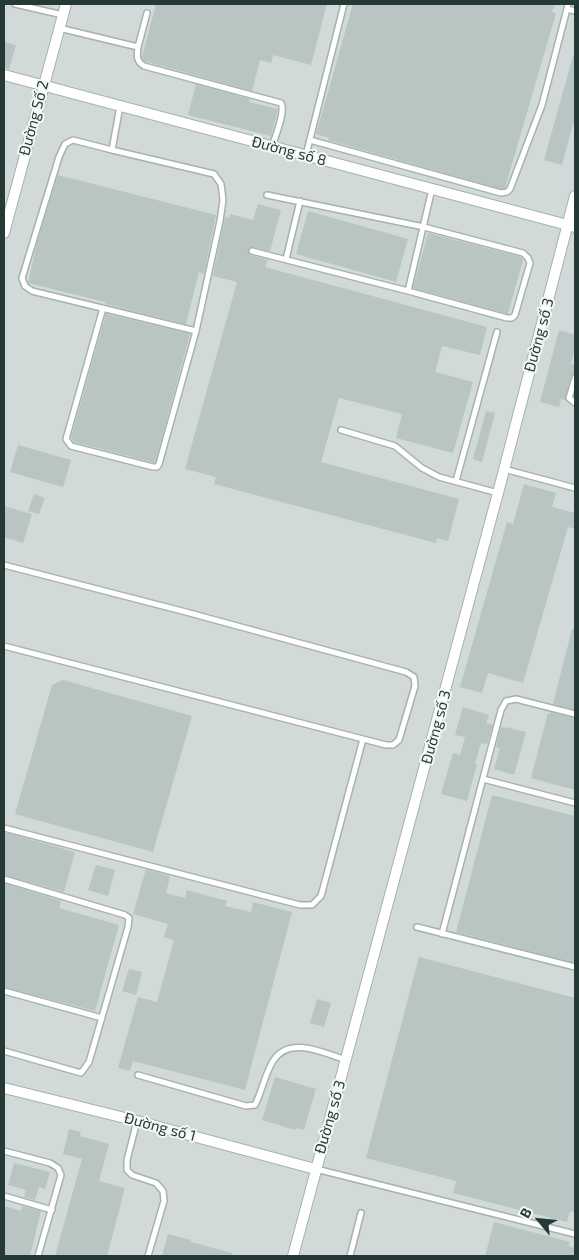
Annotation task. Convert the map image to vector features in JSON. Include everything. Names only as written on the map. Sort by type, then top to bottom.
[{"type":"street","name":"Đường Số 2","points":[[4,233],[66,4]]},
{"type":"street","name":"Đường số 8","points":[[4,75],[571,226]]},
{"type":"street","name":"Đường số 3","points":[[293,1256],[503,469],[571,226],[575,196]]},
{"type":"street","name":"Đường số 1","points":[[4,1088],[137,1121],[315,1169]]},
{"type":"lane","points":[[15,4],[63,15]]},
{"type":"lane","points":[[306,155],[344,4]]},
{"type":"lane","points":[[310,140],[501,193],[507,192],[510,189],[542,105],[568,6],[575,11]]},
{"type":"lane","points":[[147,13],[138,47],[137,58],[139,63],[144,66],[281,102],[283,107],[282,114],[272,147]]},
{"type":"lane","points":[[59,28],[138,47]]},
{"type":"lane","points":[[112,150],[120,106]]},
{"type":"lane","points":[[103,308],[66,439],[71,446],[153,467],[159,464],[196,331],[220,221],[223,200],[221,184],[214,174],[73,140],[64,144],[59,156],[22,278],[25,286],[32,291],[103,308],[196,331]]},
{"type":"lane","points":[[408,291],[432,189]]},
{"type":"lane","points":[[252,251],[507,318],[512,318],[515,315],[528,273],[530,263],[523,253],[424,227],[267,194]]},
{"type":"lane","points":[[286,259],[300,201]]},
{"type":"lane","points":[[456,481],[497,332]]},
{"type":"lane","points":[[575,378],[570,398],[575,403]]},
{"type":"lane","points":[[341,430],[395,446],[422,468],[439,476],[498,493]]},
{"type":"lane","points":[[503,469],[575,488]]},
{"type":"lane","points":[[4,565],[406,672],[414,677],[415,686],[399,740],[393,745],[386,745],[4,646]]},
{"type":"lane","points":[[442,934],[501,710],[506,701],[516,699],[575,714]]},
{"type":"lane","points":[[4,828],[300,906],[312,905],[321,896],[362,739]]},
{"type":"lane","points":[[484,778],[575,803]]},
{"type":"lane","points":[[4,879],[129,918],[89,1062],[81,1073],[4,1051]]},
{"type":"lane","points":[[417,927],[575,967]]},
{"type":"lane","points":[[4,992],[102,1018]]},
{"type":"lane","points":[[138,1076],[246,1106],[254,1105],[273,1061],[284,1050],[299,1046],[346,1060]]},
{"type":"lane","points":[[137,1121],[127,1160],[127,1170],[132,1176],[156,1183],[163,1191],[164,1201],[148,1256]]},
{"type":"lane","points":[[4,1151],[50,1163],[58,1168],[62,1175],[38,1256]]},
{"type":"lane","points":[[315,1169],[575,1234]]},
{"type":"lane","points":[[4,1196],[52,1210]]},
{"type":"lane","points":[[350,1256],[361,1213]]},
{"type":"shaded area","points":[[4,4],[575,4],[575,1256],[4,1256]]},
{"type":"building","points":[[156,4],[327,4],[311,65],[273,55],[271,63],[260,60],[252,91],[144,61],[142,57]]},
{"type":"building","points":[[353,4],[555,4],[552,12],[556,13],[505,188],[501,189],[328,140],[329,138],[316,134]]},
{"type":"building","points":[[4,42],[16,45],[9,69],[4,68]]},
{"type":"building","points":[[573,56],[575,56],[575,117],[562,165],[544,160]]},
{"type":"building","points":[[196,84],[250,99],[249,102],[278,109],[271,136],[188,115]]},
{"type":"building","points":[[58,175],[216,215],[204,274],[199,272],[186,324],[28,283],[37,243]]},
{"type":"building","points":[[258,204],[281,210],[270,251],[253,247],[248,249],[250,255],[268,260],[265,267],[487,327],[480,355],[442,346],[435,372],[473,382],[453,453],[396,438],[402,414],[339,398],[321,462],[459,499],[448,541],[437,538],[436,543],[214,484],[216,477],[185,469],[237,282],[213,276],[225,217],[229,218],[230,214],[253,220]]},
{"type":"building","points":[[308,211],[408,239],[396,282],[296,254]]},
{"type":"building","points":[[428,233],[521,257],[523,260],[508,314],[413,288]]},
{"type":"building","points":[[106,314],[190,334],[155,463],[74,442],[71,438]]},
{"type":"building","points":[[559,330],[575,335],[575,346],[571,364],[575,365],[575,374],[571,376],[565,400],[561,399],[559,407],[540,402]]},
{"type":"building","points":[[486,411],[495,413],[482,462],[473,459]]},
{"type":"building","points":[[18,445],[71,460],[63,487],[10,472]]},
{"type":"building","points":[[524,484],[556,493],[552,507],[575,513],[575,529],[568,527],[523,683],[488,673],[482,693],[460,687],[507,522],[513,524]]},
{"type":"building","points":[[34,494],[45,498],[39,514],[28,511]]},
{"type":"building","points":[[4,506],[32,514],[23,543],[4,537]]},
{"type":"building","points":[[572,629],[575,629],[575,710],[553,704]]},
{"type":"building","points":[[63,680],[192,716],[153,852],[15,814],[52,685]]},
{"type":"building","points":[[463,707],[489,715],[486,723],[493,725],[487,744],[481,743],[467,801],[441,794],[453,753],[460,755],[465,737],[455,735]]},
{"type":"building","points":[[550,712],[575,718],[575,790],[531,778],[548,713],[550,714]]},
{"type":"building","points":[[501,727],[526,732],[514,775],[494,769],[500,748],[496,747]]},
{"type":"building","points":[[492,795],[575,816],[575,963],[456,932]]},
{"type":"building","points":[[4,832],[75,852],[64,892],[4,875]]},
{"type":"building","points":[[96,865],[115,870],[108,896],[88,890]]},
{"type":"building","points":[[146,869],[170,876],[166,893],[185,898],[187,890],[227,901],[225,906],[251,912],[253,902],[292,912],[245,1090],[133,1061],[130,1071],[118,1068],[138,997],[157,1002],[174,940],[164,937],[168,924],[133,914]]},
{"type":"building","points":[[4,883],[61,901],[59,908],[119,925],[95,1011],[4,987]]},
{"type":"building","points":[[419,957],[575,998],[575,1212],[570,1211],[567,1222],[453,1193],[456,1181],[366,1158]]},
{"type":"building","points":[[129,969],[142,972],[136,995],[122,991]]},
{"type":"building","points":[[317,999],[331,1003],[324,1027],[310,1023]]},
{"type":"building","points":[[275,1077],[316,1089],[304,1130],[296,1128],[295,1130],[262,1120]]},
{"type":"building","points":[[69,1129],[81,1132],[80,1136],[109,1144],[99,1181],[125,1188],[107,1256],[55,1256],[82,1159],[63,1154]]},
{"type":"building","points":[[14,1163],[50,1172],[45,1189],[39,1187],[35,1200],[24,1197],[26,1190],[8,1185]]},
{"type":"building","points":[[4,1206],[21,1211],[22,1206],[41,1211],[30,1256],[4,1256]]},
{"type":"building","points":[[494,1222],[570,1242],[569,1246],[575,1248],[575,1256],[485,1256]]},
{"type":"building","points":[[168,1234],[232,1253],[232,1256],[162,1256]]}]
